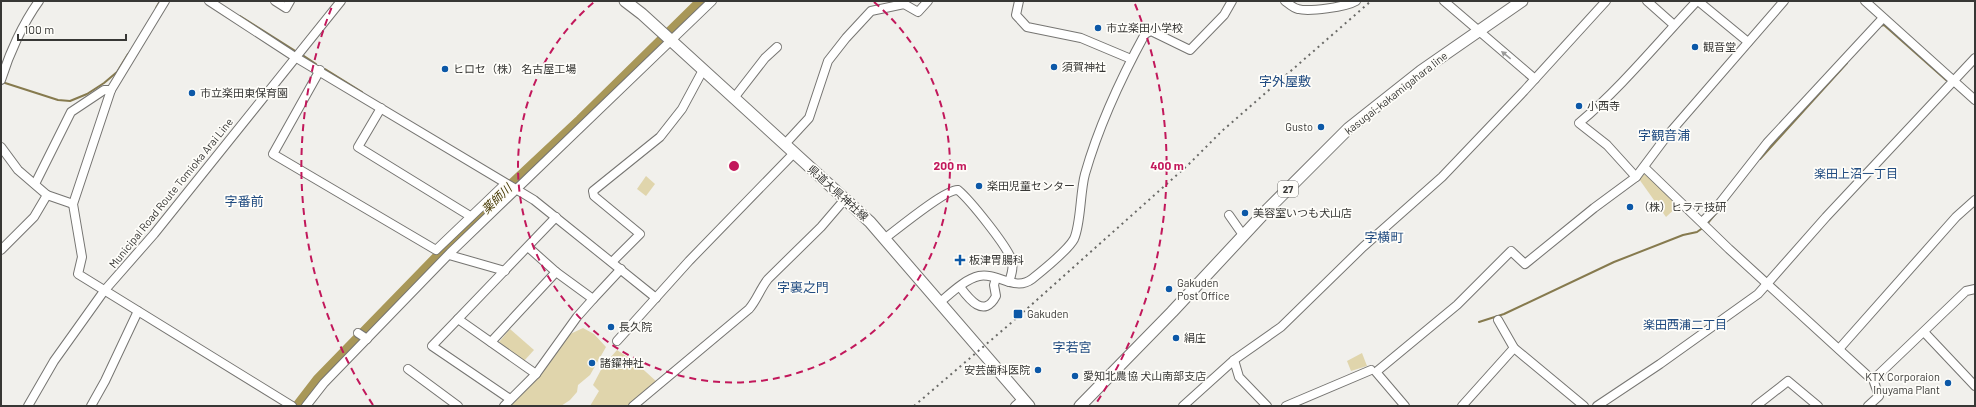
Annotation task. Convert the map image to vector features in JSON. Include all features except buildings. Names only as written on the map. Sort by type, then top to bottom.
[{"type":"main road","name":"県道大県神社線","points":[[625,1],[870,222],[1022,404]]},
{"type":"main road","name":"kasugai-kakamigahara line","points":[[1080,406],[1172,312],[1243,235],[1349,128],[1421,71],[1522,1]]},
{"type":"street","points":[[1,79],[8,59],[31,12],[39,1]]},
{"type":"street","points":[[164,1],[111,90],[73,204],[82,257],[78,274],[292,406]]},
{"type":"street","points":[[209,1],[296,57],[320,70],[505,184],[518,190],[556,216],[656,298]]},
{"type":"street","points":[[275,1],[286,8],[290,1]]},
{"type":"street","name":"Municipal Road Route Tomioka Arai Line","points":[[28,406],[54,361],[104,291],[159,228],[341,1]]},
{"type":"street","points":[[306,406],[324,383],[449,255],[712,1]]},
{"type":"street","points":[[785,144],[809,118],[828,61],[846,38],[871,11],[904,4],[918,12],[928,1]]},
{"type":"street","points":[[1019,1],[1016,16],[1027,26],[1081,38],[1131,59]]},
{"type":"street","points":[[939,303],[977,277],[986,276],[1009,282],[1028,282],[1074,240],[1082,185],[1089,161],[1100,130],[1131,59],[1145,34],[1151,31],[1190,50],[1224,15],[1232,1]]},
{"type":"street","points":[[1285,1],[1295,8],[1305,10],[1346,5],[1356,1]]},
{"type":"street","points":[[1444,1],[1477,31],[1535,79]]},
{"type":"street","points":[[1184,406],[1234,360],[1281,327],[1362,247],[1442,176],[1535,79],[1606,1]]},
{"type":"street","points":[[1647,1],[1674,25]]},
{"type":"street","points":[[1636,177],[1607,145],[1578,123],[1601,103],[1661,42],[1674,25],[1697,1],[1748,42]]},
{"type":"street","points":[[1405,406],[1376,372],[1457,304],[1511,251],[1525,264],[1594,208],[1636,177],[1645,168],[1666,137],[1784,1]]},
{"type":"street","points":[[1865,1],[1952,82],[1975,100]]},
{"type":"street","points":[[1702,222],[1716,208],[1767,143],[1883,18]]},
{"type":"street","points":[[734,98],[765,58],[777,47]]},
{"type":"street","points":[[1597,406],[1758,294],[1975,58]]},
{"type":"street","points":[[320,70],[273,154],[436,250],[505,184]]},
{"type":"street","points":[[612,262],[640,234],[594,196],[593,191],[660,137],[692,94],[703,70]]},
{"type":"street","points":[[35,184],[71,112],[104,90],[111,90]]},
{"type":"street","points":[[381,108],[358,147],[470,216]]},
{"type":"street","points":[[1,147],[18,170],[47,195],[73,204]]},
{"type":"street","points":[[617,341],[689,261],[794,153]]},
{"type":"street","points":[[1645,168],[1868,376],[1876,377]]},
{"type":"street","points":[[884,239],[941,197],[952,190],[958,190],[983,219],[1009,255],[1013,263],[1009,282]]},
{"type":"street","points":[[1,250],[34,217],[47,195]]},
{"type":"street","points":[[633,406],[749,309],[755,302],[762,286],[768,279],[821,227],[845,199]]},
{"type":"street","points":[[1839,349],[1956,217],[1975,200]]},
{"type":"street","points":[[1229,215],[1243,235]]},
{"type":"street","points":[[510,399],[432,346],[556,216]]},
{"type":"street","points":[[528,246],[556,272],[593,299]]},
{"type":"street","points":[[449,255],[505,271]]},
{"type":"street","points":[[504,406],[536,374],[577,317],[621,269]]},
{"type":"street","points":[[491,342],[556,272]]},
{"type":"street","points":[[960,288],[974,304],[981,307],[986,306],[996,296],[994,285],[996,278]]},
{"type":"street","points":[[1868,406],[1879,396],[1874,382],[1876,377],[1966,291],[1975,289]]},
{"type":"street","points":[[91,406],[105,381],[138,311]]},
{"type":"street","points":[[458,319],[536,374]]},
{"type":"street","points":[[1498,320],[1514,348],[1584,406]]},
{"type":"street","points":[[1924,332],[1975,386]]},
{"type":"street","points":[[358,333],[366,339]]},
{"type":"street","points":[[1462,406],[1514,348]]},
{"type":"street","points":[[1234,360],[1239,377],[1267,406]]},
{"type":"street","points":[[408,369],[458,406]]},
{"type":"street","points":[[1286,406],[1371,370]]},
{"type":"street","points":[[1756,406],[1788,381],[1818,406]]},
{"type":"shaded area","points":[[1646,173],[1679,205],[1666,217],[1639,179]]},
{"type":"shaded area","points":[[646,176],[655,184],[646,196],[637,189]]},
{"type":"shaded area","points":[[583,328],[594,334],[606,347],[590,375],[578,385],[577,392],[570,400],[561,406],[509,406],[566,336]]},
{"type":"shaded area","points":[[510,329],[534,350],[524,361],[499,342]]},
{"type":"shaded area","points":[[617,350],[635,362],[657,382],[628,406],[590,406],[599,391],[593,385],[603,366]]},
{"type":"shaded area","points":[[1362,353],[1367,366],[1351,371],[1347,361]]},
{"type":"waterway","points":[[156,8],[160,1]]},
{"type":"waterway","name":"薬師川","points":[[299,406],[319,380],[467,228],[581,121],[703,1]]},
{"type":"waterway","points":[[240,16],[297,52]]},
{"type":"waterway","points":[[1880,26],[1884,25],[1946,80]]},
{"type":"waterway","points":[[2,82],[58,100],[70,101],[87,94],[104,83],[117,72],[128,54]]},
{"type":"waterway","points":[[301,54],[316,64]]},
{"type":"waterway","points":[[1760,159],[1847,63]]},
{"type":"waterway","points":[[325,69],[362,92]]},
{"type":"waterway","points":[[1707,224],[1717,212]]},
{"type":"waterway","points":[[1479,322],[1504,314],[1614,262],[1683,235],[1697,232],[1704,227]]},
{"type":"railway","points":[[914,406],[1011,323],[1188,165],[1222,131],[1371,1]]},
{"type":"place","name":"市立楽田小学校","points":[[1098,28]]},
{"type":"place","name":"観音堂","points":[[1695,47]]},
{"type":"place","name":"須賀神社","points":[[1054,67]]},
{"type":"place","name":"ヒロセ（株） 名古屋工場","points":[[445,69]]},
{"type":"place","name":"市立楽田東保育園","points":[[192,93]]},
{"type":"place","name":"小西寺","points":[[1579,106]]},
{"type":"place","name":"Gusto","points":[[1321,127]]},
{"type":"place","name":"楽田児童センター","points":[[979,186]]},
{"type":"place","name":"（株）ヒラテ技研","points":[[1630,207]]},
{"type":"place","name":"美容室いつも犬山店","points":[[1245,213]]},
{"type":"place","name":"板津胃腸科","points":[[960,260]]},
{"type":"place","name":"Gakuden Post Office","points":[[1169,289]]},
{"type":"place","name":"Gakuden","points":[[1018,314]]},
{"type":"place","name":"長久院","points":[[611,327]]},
{"type":"place","name":"絹庄","points":[[1176,338]]},
{"type":"place","name":"諸鑃神社","points":[[592,363]]},
{"type":"place","name":"安芸歯科医院","points":[[1038,370]]},
{"type":"place","name":"愛知北農協 犬山南部支店","points":[[1075,376]]},
{"type":"place","name":"KTX Corporaion Inuyama Plant","points":[[1948,383]]},
{"type":"district","name":"字外屋敷","points":[[1285,81]]},
{"type":"district","name":"字観音浦","points":[[1664,135]]},
{"type":"district","name":"楽田上沼一丁目","points":[[1856,174]]},
{"type":"district","name":"字番前","points":[[244,201]]},
{"type":"district","name":"字横町","points":[[1384,237]]},
{"type":"district","name":"字裏之門","points":[[803,287]]},
{"type":"district","name":"楽田西浦二丁目","points":[[1685,325]]},
{"type":"district","name":"字若宮","points":[[1072,347]]}]
